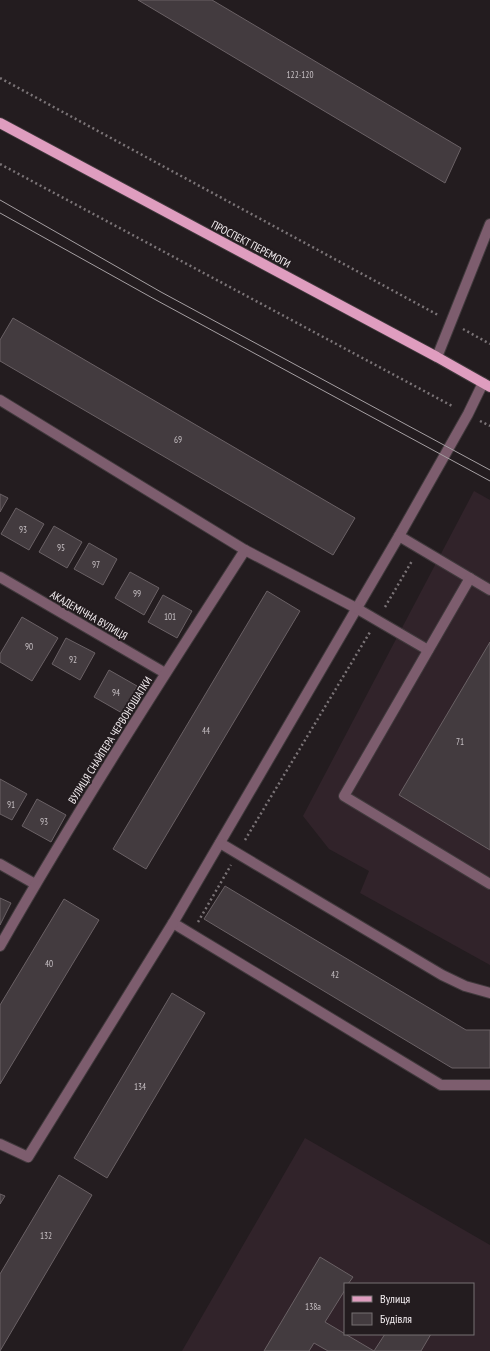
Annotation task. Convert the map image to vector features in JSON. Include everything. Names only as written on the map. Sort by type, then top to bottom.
[{"type":"main road","name":"ПРОСПЕКТ ПЕРЕМОГИ","points":[[0,122],[487,385]]},
{"type":"street","points":[[437,357],[490,224]]},
{"type":"street","points":[[0,1144],[28,1158],[173,923],[399,536],[468,414],[487,385]]},
{"type":"street","points":[[0,400],[245,550],[356,608],[428,650]]},
{"type":"street","points":[[399,536],[490,590]]},
{"type":"street","name":"ВУЛИЦЯ СНАЙПЕРА ЧЕРВОНОШАПКИ","points":[[0,946],[36,884],[166,673],[245,550]]},
{"type":"street","name":"АКАДЕМІЧНА ВУЛИЦЯ","points":[[0,577],[166,673]]},
{"type":"street","points":[[470,578],[344,796],[490,884]]},
{"type":"street","points":[[220,843],[442,975],[465,986],[490,993]]},
{"type":"street","points":[[0,864],[36,884]]},
{"type":"street","points":[[173,923],[441,1085],[490,1085]]},
{"type":"path","points":[[0,78],[490,344]]},
{"type":"path","points":[[0,164],[490,426]]},
{"type":"path","points":[[191,935],[419,548]]},
{"type":"shaded area","points":[[474,491],[490,500],[490,965],[360,893],[369,871],[329,849],[303,816]]},
{"type":"shaded area","points":[[305,1138],[490,1245],[490,1351],[182,1351]]},
{"type":"building","points":[[138,0],[212,0],[461,148],[445,183]]},
{"type":"building","points":[[13,318],[355,518],[333,555],[0,361],[0,340]]},
{"type":"building","points":[[0,494],[8,498],[0,512]]},
{"type":"building","points":[[16,508],[44,524],[29,550],[1,534]]},
{"type":"building","points":[[54,526],[82,542],[67,568],[39,552]]},
{"type":"building","points":[[89,543],[117,559],[103,585],[74,569]]},
{"type":"building","points":[[130,572],[159,588],[144,615],[115,598]]},
{"type":"building","points":[[267,591],[300,611],[146,869],[113,849]]},
{"type":"building","points":[[163,595],[192,611],[177,638],[148,622]]},
{"type":"building","points":[[22,617],[58,638],[32,681],[0,662],[0,654]]},
{"type":"building","points":[[66,638],[95,653],[80,680],[52,664]]},
{"type":"building","points":[[490,642],[490,850],[399,795]]},
{"type":"building","points":[[109,670],[137,686],[122,713],[94,697]]},
{"type":"building","points":[[0,779],[27,794],[12,820],[0,814]]},
{"type":"building","points":[[37,799],[66,815],[51,842],[22,826]]},
{"type":"building","points":[[225,886],[466,1030],[490,1030],[490,1068],[452,1068],[204,919]]},
{"type":"building","points":[[0,898],[11,903],[0,925]]},
{"type":"building","points":[[64,899],[99,920],[0,1084],[0,1005]]},
{"type":"building","points":[[172,993],[205,1013],[107,1178],[74,1158]]},
{"type":"building","points":[[59,1175],[92,1195],[0,1351],[0,1274]]},
{"type":"building","points":[[0,1194],[5,1196],[0,1204]]},
{"type":"building","points":[[320,1257],[353,1277],[349,1283],[344,1283],[344,1292],[325,1322],[344,1333],[344,1335],[347,1335],[374,1351],[328,1351],[314,1343],[309,1351],[264,1351]]},
{"type":"building","points":[[384,1335],[430,1335],[421,1351],[374,1351]]},
{"type":"tram line","points":[[0,200],[161,292],[490,470]]},
{"type":"tram line","points":[[0,213],[156,300],[490,481]]}]
